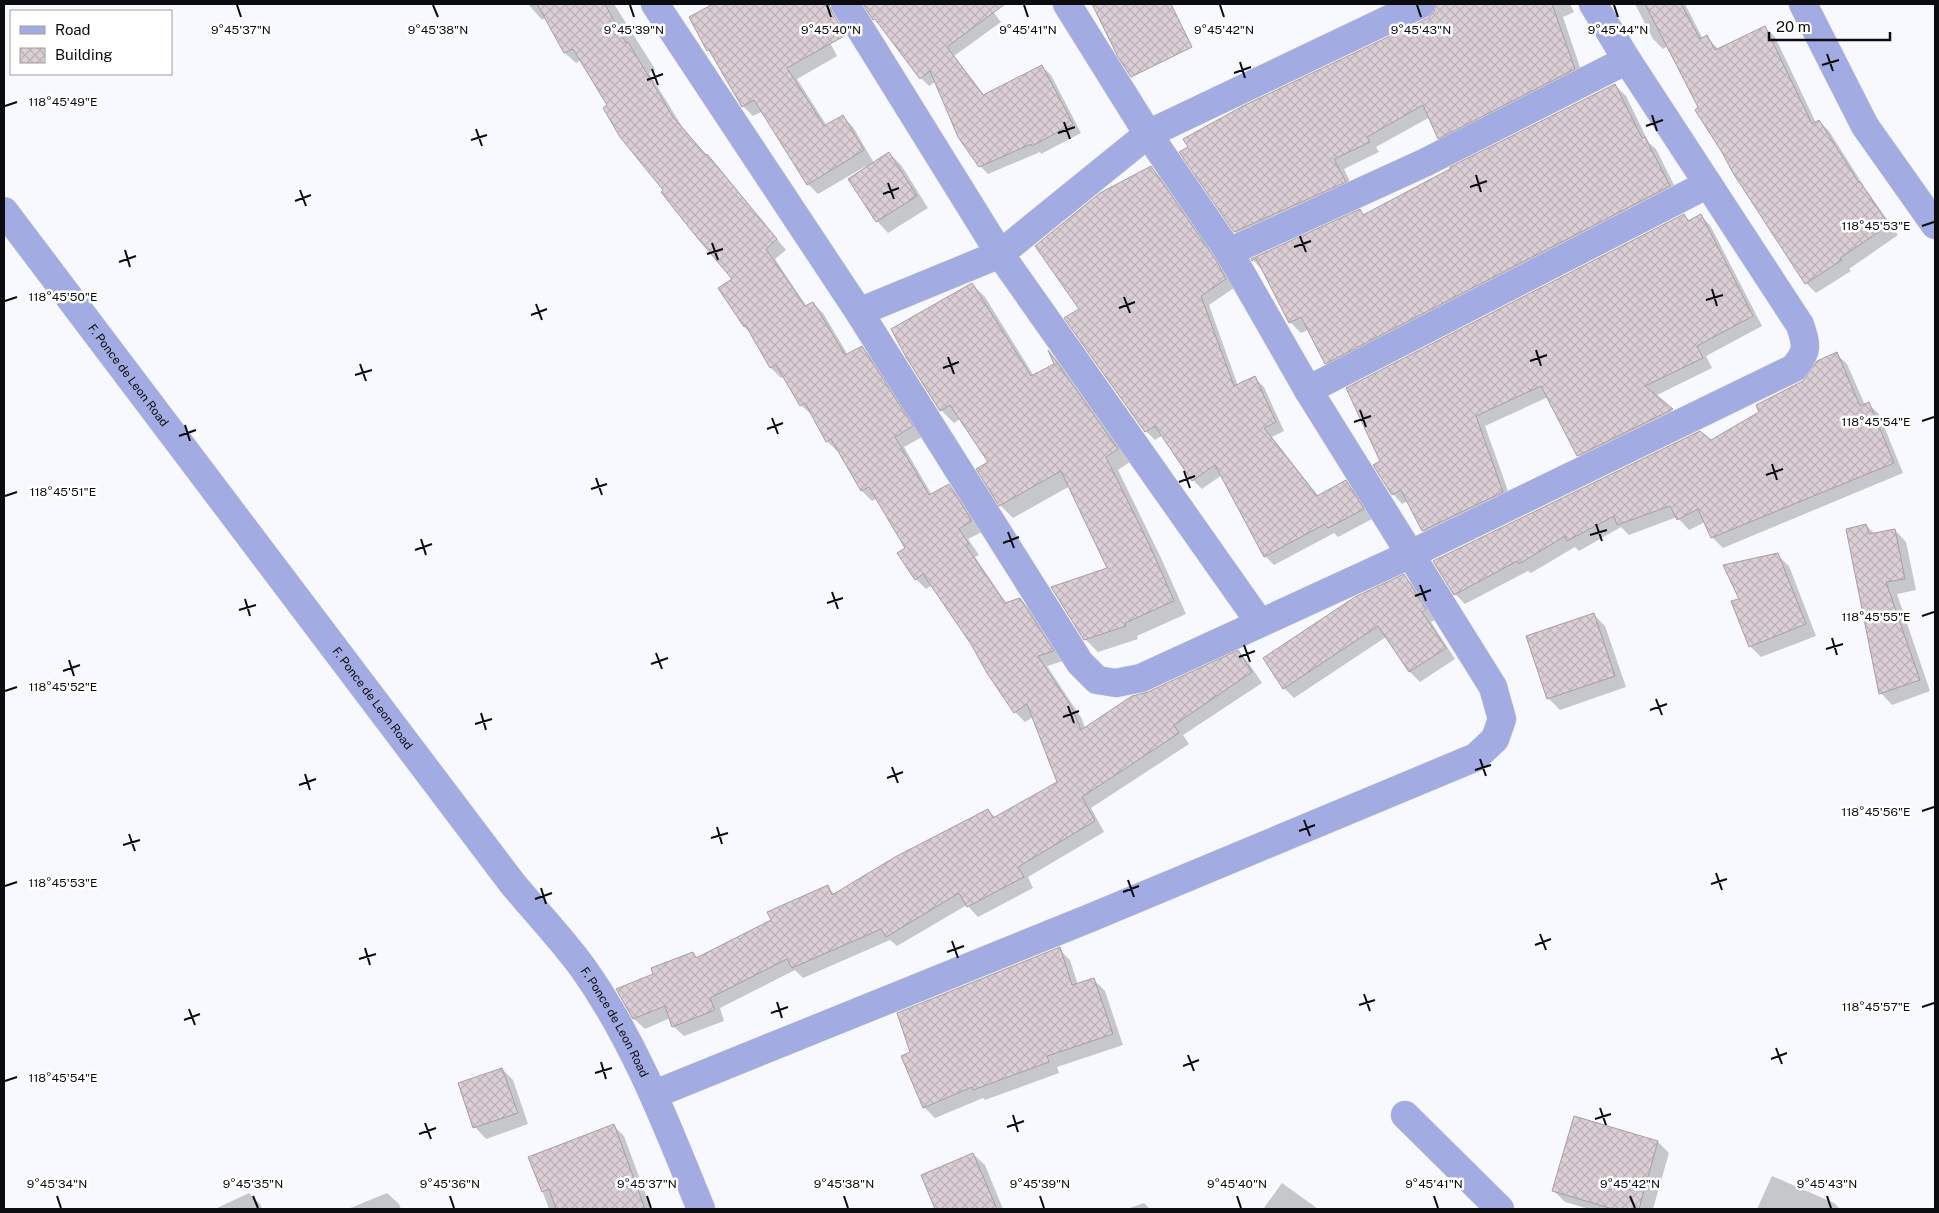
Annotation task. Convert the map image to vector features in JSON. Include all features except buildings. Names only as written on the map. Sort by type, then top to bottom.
[{"type":"street","points":[[655,4],[859,312],[1080,663],[1097,680],[1116,683],[1141,678],[1411,554],[1794,368],[1804,356],[1806,342],[1800,326],[1593,4]]},
{"type":"street","points":[[844,4],[1000,254],[1260,623]]},
{"type":"street","points":[[654,1094],[1090,918],[1476,757],[1495,739],[1502,719],[1493,687],[1308,390],[1229,252],[1148,134],[1067,4]]},
{"type":"street","points":[[1803,4],[1865,126],[1935,225]]},
{"type":"street","points":[[859,312],[1000,254],[1148,134],[1411,6]]},
{"type":"street","points":[[1229,252],[1424,163],[1628,60]]},
{"type":"street","points":[[1308,390],[1708,184]]},
{"type":"street","name":"F. Ponce de Leon Road","points":[[4,211],[512,883],[582,968],[619,1026],[654,1094],[701,1209]]},
{"type":"street","points":[[1405,1116],[1500,1209]]}]
